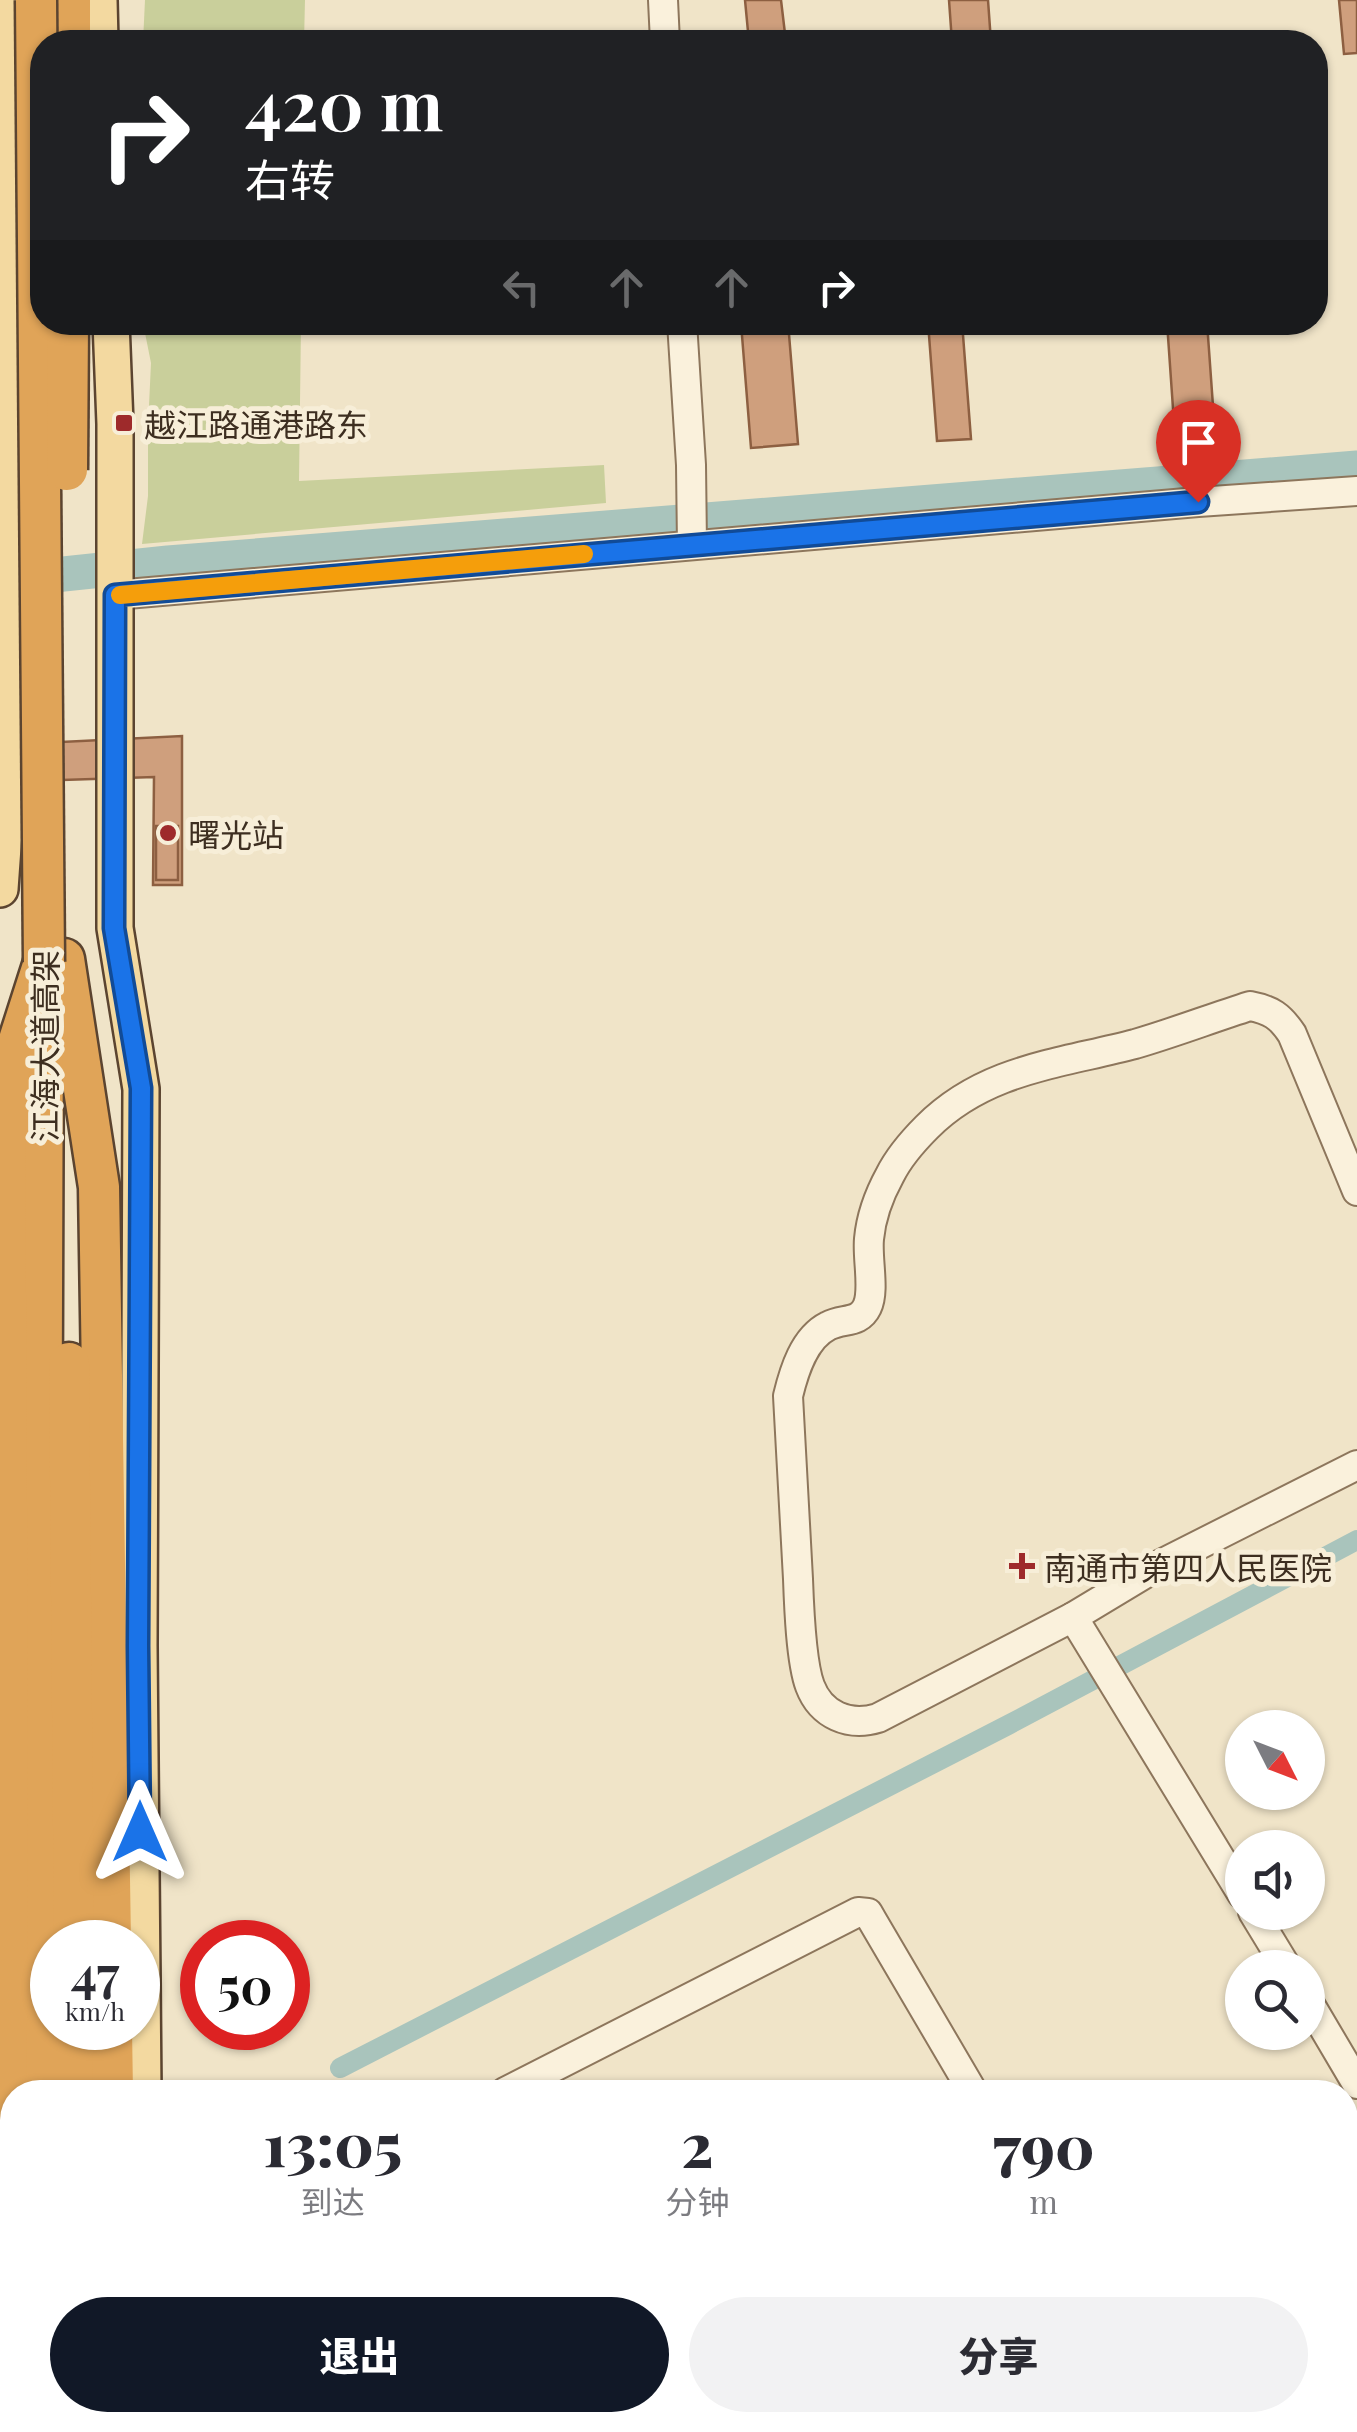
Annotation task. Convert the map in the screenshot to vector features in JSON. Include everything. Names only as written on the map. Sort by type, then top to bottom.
[{"type":"highway","name":"江海大道高架","points":[[36,0],[37,30]]},
{"type":"highway","points":[[70,0],[70,30]]},
{"type":"highway","name":"江海大道高架","points":[[42,335],[74,1920]]},
{"type":"highway","name":"江海大道高架","points":[[46,2080],[41,1606],[68,335]]},
{"type":"highway","points":[[54,960],[99,1187],[111,1920]]},
{"type":"highway","points":[[6,2080],[5,1084],[54,960]]},
{"type":"highway","points":[[75,2050],[75,2080]]},
{"type":"highway","points":[[112,2050],[113,2080]]},
{"type":"main road","points":[[0,889],[16,545],[16,404],[1,0]]},
{"type":"main road","points":[[98,0],[99,30]]},
{"type":"main road","points":[[112,335],[115,424],[114,928],[141,1088],[138,1646],[143,2080]]},
{"type":"street","points":[[663,0],[665,30]]},
{"type":"street","points":[[683,335],[692,545]]},
{"type":"street","points":[[115,595],[1357,492]]},
{"type":"street","points":[[1357,1191],[1292,1034],[1281,1017],[1250,1006],[1138,1043],[1020,1071],[966,1095],[938,1115],[890,1172],[875,1208],[869,1240],[870,1298],[866,1310],[857,1319],[830,1324],[816,1334],[798,1364],[788,1396],[800,1608],[810,1687],[819,1702],[846,1721],[878,1718],[1072,1616],[1161,1564],[1357,1465]]},
{"type":"street","points":[[1072,1616],[1225,1866]]},
{"type":"street","points":[[529,2080],[858,1912],[868,1913],[966,2080]]},
{"type":"street","points":[[1325,2030],[1355,2080]]},
{"type":"green space","points":[[145,0],[305,0],[304,30],[144,30]]},
{"type":"green space","points":[[145,335],[301,335],[299,481],[604,465],[606,503],[142,544],[148,496],[151,363]]},
{"type":"building","points":[[745,0],[781,0],[785,30],[748,30]]},
{"type":"building","points":[[949,0],[988,0],[990,30],[951,30]]},
{"type":"building","points":[[1339,0],[1357,0],[1357,53],[1344,54]]},
{"type":"building","points":[[742,335],[789,335],[798,444],[751,448]]},
{"type":"building","points":[[929,335],[963,335],[971,439],[937,441]]},
{"type":"building","points":[[1168,335],[1208,335],[1214,420],[1174,423]]},
{"type":"building","name":"曙光站","points":[[182,736],[182,885],[153,885],[154,777],[0,782],[0,745]]},
{"type":"building","points":[[156,826],[178,826],[178,880],[156,880]]},
{"type":"waterway","points":[[16,579],[168,563],[1357,468]]},
{"type":"waterway","points":[[340,2068],[1008,1725],[1357,1540]]},
{"type":"slow traffic","points":[[120,595],[584,554]]},
{"type":"place","name":"越江路通港路东","points":[[124,423]]},
{"type":"place","name":"曙光站","points":[[168,833]]},
{"type":"place","name":"南通市第四人民医院","points":[[1022,1566]]},
{"type":"route","points":[[140,1832],[141,1088],[114,928],[115,595],[1198,502]]}]
